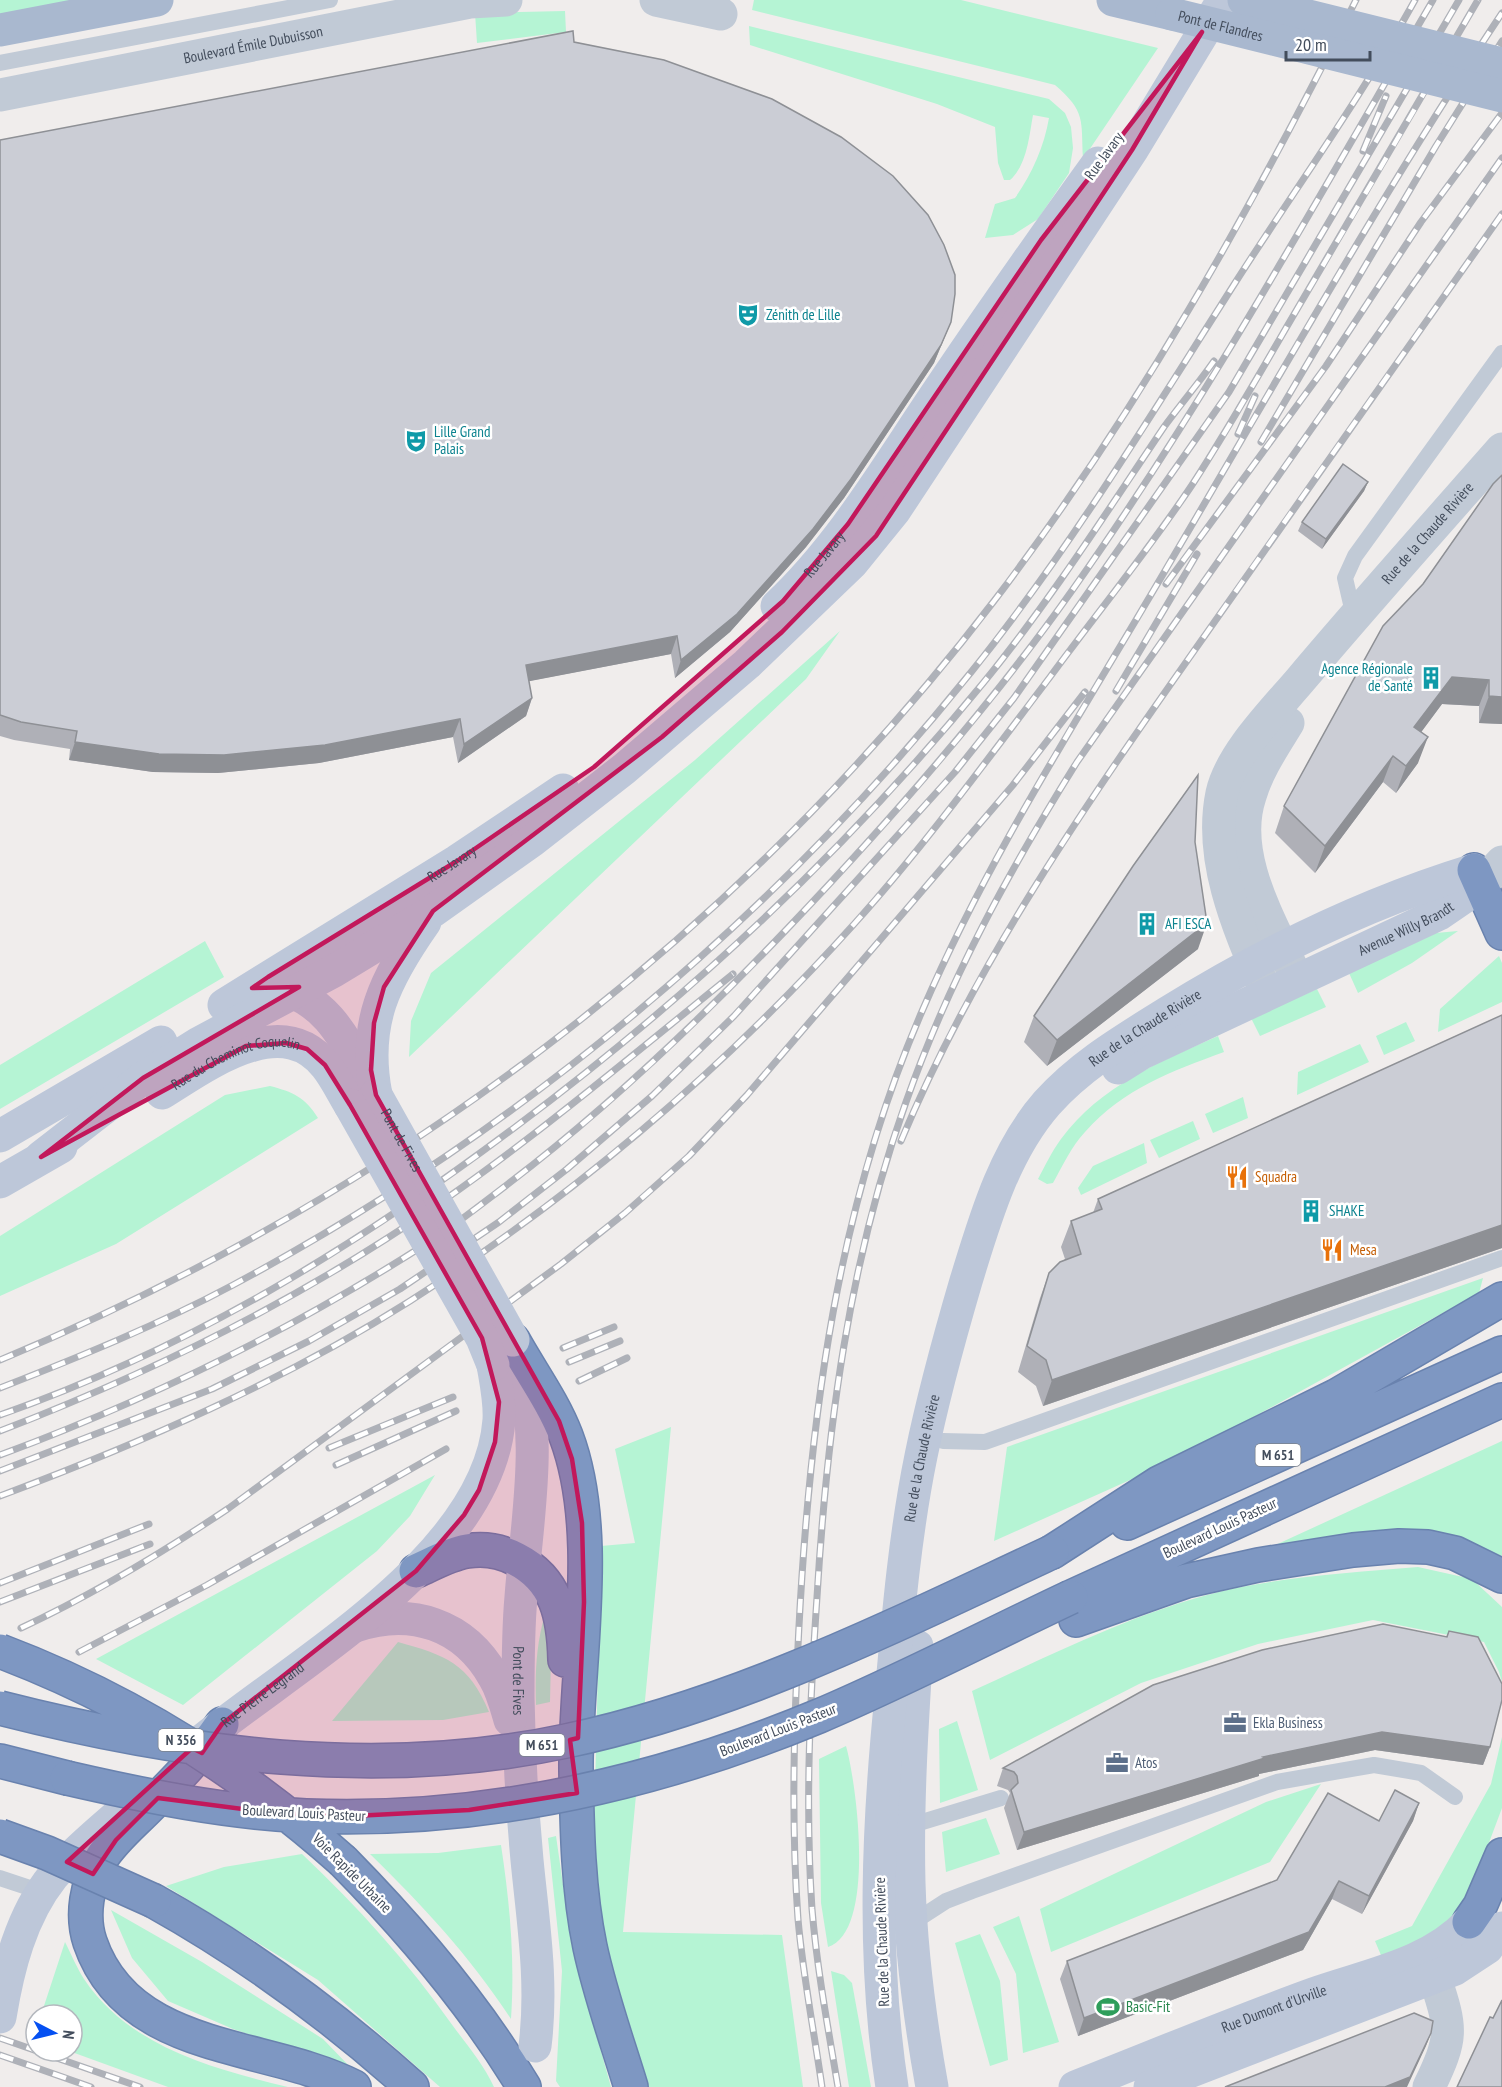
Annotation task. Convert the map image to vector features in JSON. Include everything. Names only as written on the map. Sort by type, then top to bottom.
[{"type":"highway","points":[[1490,870],[1502,933]]},
{"type":"highway","points":[[1052,1552],[1159,1483],[1336,1396],[1502,1299]]},
{"type":"highway","points":[[503,1353],[559,1421],[569,1448],[578,1487],[583,1536],[584,1602],[576,1769],[582,1883],[590,1947],[631,2087]]},
{"type":"highway","name":"M 651","points":[[0,1708],[159,1742],[276,1756],[428,1759],[535,1747],[638,1723],[741,1689],[862,1640],[1052,1552],[1135,1520],[1502,1353]]},
{"type":"highway","name":"Boulevard Louis Pasteur","points":[[0,1761],[128,1792],[223,1808],[305,1816],[402,1815],[523,1804],[615,1785],[708,1757],[820,1715],[867,1715],[1074,1608],[1502,1400]]},
{"type":"highway","points":[[1074,1608],[1258,1565],[1353,1550],[1399,1546],[1428,1547],[1455,1553],[1502,1576]]},
{"type":"highway","points":[[416,1571],[449,1556],[481,1550],[496,1551],[524,1563],[544,1578],[552,1590],[563,1628],[569,1733],[576,1769]]},
{"type":"highway","name":"Voie Rapide Urbaine","points":[[0,1651],[91,1690],[213,1759],[286,1811],[343,1861],[397,1918],[456,1987],[524,2087]]},
{"type":"highway","points":[[222,1724],[198,1758],[116,1840],[98,1866],[88,1892],[86,1910],[87,1933],[94,1954],[118,1990],[136,2005],[173,2027],[203,2040],[321,2073],[354,2087]]},
{"type":"highway","points":[[0,1836],[46,1853],[153,1901],[234,1948],[286,1984],[372,2051],[412,2087]]},
{"type":"highway","points":[[1469,1922],[1480,1906],[1502,1854]]},
{"type":"main road","points":[[0,30],[157,0]]},
{"type":"main road","name":"Pont de Flandres","points":[[1113,0],[1502,96]]},
{"type":"main road","name":"Rue Javary","points":[[307,1049],[294,1018],[271,985],[304,963],[326,958],[433,911],[533,840],[624,769],[747,664],[852,562],[914,482],[1132,150],[1223,0]]},
{"type":"main road","name":"Pont de Flandres","points":[[1244,0],[1502,64]]},
{"type":"main road","name":"Rue Javary","points":[[326,958],[457,861],[586,774],[706,673],[783,601],[821,559],[848,524],[1041,240],[1119,134],[1202,32]]},
{"type":"main road","name":"Avenue Willy Brandt","points":[[1283,948],[1427,885],[1490,870]]},
{"type":"main road","name":"Avenue Willy Brandt","points":[[1297,979],[1439,914],[1490,870]]},
{"type":"main road","name":"Rue Javary","points":[[363,1100],[371,1070],[374,1023],[384,987],[396,963],[433,911]]},
{"type":"main road","name":"Rue de la Chaude Rivière","points":[[892,2087],[885,2031],[880,1916],[882,1785],[900,1605],[920,1460],[954,1322],[984,1226],[1013,1153],[1046,1104],[1094,1059],[1207,988],[1283,948]]},
{"type":"main road","name":"Rue de la Chaude Rivière","points":[[932,2087],[921,2015],[912,1923],[909,1826],[917,1647],[928,1541],[943,1441],[964,1352],[1004,1226],[1025,1172],[1048,1132],[1076,1100],[1142,1053],[1297,979]]},
{"type":"main road","points":[[0,1137],[271,985]]},
{"type":"main road","name":"Pont de Fives","points":[[271,985],[321,1008],[329,1018],[363,1100],[482,1338],[503,1353],[520,1361],[531,1423],[533,1468],[524,1563],[518,1696],[521,1784],[538,1967],[535,2046]]},
{"type":"main road","name":"Rue du Cheminot Coquelin","points":[[40,1157],[143,1078],[199,1043],[271,985]]},
{"type":"main road","name":"Rue du Cheminot Coquelin","points":[[0,1182],[40,1157],[246,1046],[286,1043],[307,1049],[363,1100]]},
{"type":"main road","name":"Rue Pierre Legrand","points":[[0,2017],[8,1973],[16,1947],[42,1892],[65,1864],[222,1724],[348,1629],[416,1571],[464,1515],[479,1490],[490,1459],[499,1420],[503,1353]]},
{"type":"main road","points":[[348,1629],[376,1619],[408,1618],[431,1622],[466,1642],[482,1658],[495,1678],[510,1720],[521,1784]]},
{"type":"main road","name":"Rue Dumont d'Urville","points":[[1075,2087],[1314,1994],[1427,1954],[1457,1935],[1469,1922]]},
{"type":"main road","name":"Rue Dumont d'Urville","points":[[1150,2087],[1435,1978],[1497,1945]]},
{"type":"street","name":"Boulevard Émile Dubuisson","points":[[0,95],[470,2],[506,0]]},
{"type":"street","points":[[656,0],[721,14]]},
{"type":"street","name":"Rue de la Chaude Rivière","points":[[1266,993],[1239,930],[1223,864],[1219,827],[1222,791],[1236,761],[1259,729],[1502,449]]},
{"type":"street","name":"Rue de la Chaude Rivière","points":[[1297,979],[1264,906],[1245,849],[1244,832],[1249,798],[1266,759],[1354,617]]},
{"type":"street","points":[[1429,2087],[1445,2054],[1449,2037],[1449,2020],[1435,1978]]},
{"type":"lane","points":[[0,63],[330,0]]},
{"type":"lane","points":[[1354,617],[1345,578],[1355,556],[1502,353]]},
{"type":"lane","points":[[943,1441],[985,1443],[1502,1258]]},
{"type":"lane","points":[[1336,1396],[1502,1318]]},
{"type":"lane","points":[[912,1923],[946,1901],[1277,1782],[1374,1765],[1421,1773],[1455,1797]]},
{"type":"lane","points":[[882,1785],[893,1810],[909,1826],[1001,1798]]},
{"type":"lane","points":[[0,1878],[42,1892]]},
{"type":"highlighted area","points":[[1202,32],[1132,150],[876,536],[782,632],[662,737],[433,911],[384,987],[374,1023],[371,1070],[376,1095],[559,1421],[572,1459],[582,1523],[584,1602],[578,1738],[570,1740],[577,1793],[469,1810],[354,1816],[273,1813],[158,1798],[116,1840],[93,1874],[67,1862],[192,1748],[202,1753],[222,1724],[416,1571],[464,1515],[479,1490],[495,1442],[499,1402],[482,1338],[350,1105],[325,1065],[307,1049],[286,1043],[246,1046],[41,1157],[143,1078],[299,987],[252,988],[457,861],[594,767],[783,601],[848,524],[1041,240]]},
{"type":"green space","points":[[0,0],[81,0],[0,15]]},
{"type":"green space","points":[[754,0],[961,0],[1158,48],[1083,159],[1080,117],[1072,102],[1055,85],[752,10]]},
{"type":"green space","points":[[565,11],[566,32],[477,43],[475,13]]},
{"type":"green space","points":[[749,26],[1049,99],[1065,113],[1071,127],[1073,148],[1069,173],[1038,219],[1013,235],[985,238],[995,204],[1015,198],[1027,179],[1041,150],[1049,118],[1033,115],[1024,159],[1016,174],[1010,180],[1004,180],[998,163],[995,127],[937,104],[750,45]]},
{"type":"green space","points":[[840,631],[806,679],[409,1057],[411,1021],[431,973],[695,760]]},
{"type":"green space","points":[[1458,931],[1412,963],[1358,993],[1349,973],[1436,933]]},
{"type":"green space","points":[[205,941],[224,977],[0,1109],[0,1065]]},
{"type":"green space","points":[[1499,956],[1502,963],[1502,1002],[1438,1032],[1440,1009]]},
{"type":"green space","points":[[1317,989],[1326,1007],[1260,1036],[1251,1018]]},
{"type":"green space","points":[[1406,1022],[1415,1041],[1384,1055],[1376,1036]]},
{"type":"green space","points":[[1218,1036],[1224,1052],[1167,1074],[1115,1104],[1080,1138],[1053,1183],[1047,1184],[1038,1179],[1061,1139],[1094,1104],[1133,1077]]},
{"type":"green space","points":[[1360,1044],[1369,1062],[1297,1095],[1298,1072]]},
{"type":"green space","points":[[270,1086],[298,1096],[318,1118],[116,1244],[0,1296],[0,1236],[225,1095]]},
{"type":"green space","points":[[1243,1097],[1248,1118],[1213,1133],[1205,1114]]},
{"type":"green space","points":[[1193,1121],[1200,1139],[1159,1158],[1150,1140]]},
{"type":"green space","points":[[1144,1143],[1147,1163],[1081,1195],[1078,1188],[1093,1166]]},
{"type":"green space","points":[[1483,1278],[1479,1293],[1179,1458],[994,1541],[1007,1447]]},
{"type":"green space","points":[[671,1427],[623,1932],[782,1935],[803,2087],[649,2087],[611,1964],[600,1914],[594,1830],[601,1546],[635,1543],[615,1449]]},
{"type":"green space","points":[[1502,1441],[1502,1556],[1450,1536],[1258,1553]]},
{"type":"green space","points":[[435,1475],[410,1516],[377,1551],[183,1705],[96,1659]]},
{"type":"green space","points":[[1418,1567],[1472,1579],[1502,1607],[1502,1682],[1484,1642],[1373,1620],[1258,1644],[1141,1683],[990,1760],[972,1691],[1101,1632],[1168,1607],[1236,1588],[1303,1577]]},
{"type":"green space","points":[[545,1614],[551,1657],[550,1702],[536,1705],[537,1659]]},
{"type":"green space","points":[[398,1642],[442,1657],[454,1664],[473,1682],[489,1712],[443,1720],[332,1721]]},
{"type":"green space","points":[[957,1721],[978,1790],[940,1803],[939,1729]]},
{"type":"green space","points":[[1502,1737],[1502,1808],[1466,1904],[1449,1926],[1383,1960],[1375,1941],[1412,1926],[1491,1784]]},
{"type":"green space","points":[[846,1746],[855,1792],[858,1823],[858,1887],[853,1915],[843,1936],[828,1947],[821,1903],[819,1759]]},
{"type":"green space","points":[[1321,1784],[1270,1862],[1051,1952],[1040,1909],[1266,1802]]},
{"type":"green space","points":[[986,1818],[1000,1854],[946,1872],[942,1832]]},
{"type":"green space","points":[[556,1836],[572,1947],[611,2087],[560,2087],[556,2081],[562,1971],[548,1838]]},
{"type":"green space","points":[[501,1845],[511,1932],[511,2019],[445,1932],[370,1854],[438,1853]]},
{"type":"green space","points":[[302,1854],[363,1915],[400,1957],[475,2055],[494,2087],[440,2087],[318,1980],[166,1886],[224,1867]]},
{"type":"green space","points":[[111,1910],[202,1962],[323,2039],[352,2069],[233,2029],[168,2001],[132,1958]]},
{"type":"green space","points":[[1019,1916],[1059,2042],[1023,2053],[1016,1974],[993,1927]]},
{"type":"green space","points":[[980,1934],[1000,1981],[1008,2060],[990,2066],[955,1943]]},
{"type":"green space","points":[[65,1942],[84,1979],[124,2022],[175,2052],[231,2072],[288,2087],[168,2087],[84,2056],[84,2003],[45,2003]]},
{"type":"green space","points":[[831,1971],[844,1975],[852,1983],[871,2087],[849,2087]]},
{"type":"building","name":"Lille Grand Palais","points":[[573,31],[574,42],[664,60],[772,99],[841,137],[893,176],[928,215],[944,245],[955,275],[955,294],[951,322],[941,345],[851,479],[813,529],[737,614],[681,660],[677,636],[526,665],[532,698],[464,744],[460,719],[325,745],[224,755],[159,754],[75,742],[77,731],[21,722],[0,715],[0,140]]},
{"type":"building","points":[[1343,464],[1368,482],[1326,539],[1302,522]]},
{"type":"building","name":"Agence Régionale de Santé","points":[[1502,475],[1502,697],[1489,696],[1489,680],[1452,677],[1414,727],[1428,737],[1406,766],[1393,756],[1325,846],[1284,806],[1383,626],[1423,584],[1493,484]]},
{"type":"building","name":"AFI ESCA","points":[[1198,775],[1195,842],[1207,923],[1057,1040],[1034,1016],[1133,866]]},
{"type":"building","name":"SHAKE","points":[[1502,1015],[1502,1225],[1052,1380],[1046,1360],[1027,1346],[1049,1273],[1060,1262],[1081,1254],[1071,1221],[1102,1209],[1098,1199]]},
{"type":"building","points":[[1383,1624],[1447,1637],[1449,1631],[1478,1637],[1502,1684],[1502,1700],[1490,1747],[1382,1732],[1263,1757],[1265,1758],[1024,1832],[1011,1790],[1018,1783],[1017,1776],[1014,1772],[1003,1768],[1153,1685],[1262,1650]]},
{"type":"building","points":[[1395,1790],[1419,1803],[1369,1896],[1339,1881],[1309,1932],[1084,2018],[1067,1961],[1277,1880],[1328,1793],[1379,1821]]},
{"type":"building","points":[[1502,2000],[1502,2087],[1457,2087],[1490,2017],[1493,2018]]},
{"type":"building","points":[[1414,2013],[1433,2021],[1431,2033],[1410,2077],[1385,2087],[1225,2087]]},
{"type":"railway","points":[[0,1360],[144,1294],[284,1220],[418,1137],[547,1046],[669,946],[785,839],[893,724],[994,601],[1096,458],[1144,384],[1233,233],[1276,156],[1356,0]]},
{"type":"railway","points":[[0,1388],[89,1352],[205,1300],[338,1226],[440,1161],[538,1090],[633,1015],[724,935],[812,851],[894,763],[972,671],[1043,577],[1109,481],[1350,108],[1415,0]]},
{"type":"railway","points":[[0,1455],[112,1410],[222,1360],[328,1303],[432,1240],[582,1125],[687,1030],[754,963],[825,889],[935,766],[1039,637],[1071,592],[1168,448],[1214,374],[1433,0]]},
{"type":"railway","points":[[0,1471],[212,1389],[309,1341],[400,1289],[499,1222],[567,1169],[652,1096],[734,1016],[955,772],[1014,698],[1229,392],[1459,0]]},
{"type":"railway","points":[[0,1496],[106,1455],[210,1409],[312,1358],[410,1301],[471,1261],[589,1173],[700,1079],[805,977],[855,923],[931,833],[1175,510],[1235,416],[1478,0]]},
{"type":"railway","points":[[822,2087],[800,1940],[794,1846],[799,1626],[811,1468],[821,1389],[833,1312],[849,1234],[869,1158],[894,1083],[923,1009],[949,951],[1008,838],[1373,217],[1502,13]]},
{"type":"railway","points":[[1261,442],[1436,146],[1502,41]]},
{"type":"railway","points":[[1363,151],[1386,96]]},
{"type":"railway","points":[[1166,584],[1326,366],[1421,222],[1502,113]]},
{"type":"railway","points":[[838,2087],[817,1954],[810,1870],[809,1753],[821,1534],[835,1408],[855,1284],[886,1162],[906,1102],[941,1013],[982,927],[1004,885],[1077,762],[1502,158]]},
{"type":"railway","points":[[901,1141],[964,1009],[1037,883],[1117,761],[1502,214]]},
{"type":"railway","points":[[0,1415],[138,1359],[204,1326],[331,1254],[454,1172],[579,1078],[642,1027],[703,974],[821,863],[932,744],[984,682],[1055,588],[1164,427],[1214,361]]},
{"type":"railway","points":[[1238,434],[1255,396]]},
{"type":"railway","points":[[1116,691],[1197,554]]},
{"type":"railway","points":[[21,1628],[127,1572],[229,1508],[561,1264],[625,1213],[689,1156],[747,1095],[1013,785],[1085,692]]},
{"type":"railway","points":[[0,1431],[100,1390],[198,1345],[340,1268],[431,1209],[520,1145],[733,974]]},
{"type":"railway","points":[[563,1348],[614,1327]]},
{"type":"railway","points":[[569,1362],[620,1341]]},
{"type":"railway","points":[[579,1381],[627,1358]]},
{"type":"railway","points":[[329,1448],[453,1397]]},
{"type":"railway","points":[[336,1465],[456,1411]]},
{"type":"railway","points":[[79,1652],[207,1585],[446,1449]]},
{"type":"railway","points":[[0,1583],[149,1524]]},
{"type":"railway","points":[[0,1602],[150,1544]]},
{"type":"railway","points":[[0,2038],[140,2087]]},
{"type":"railway","points":[[0,2055],[91,2087]]},
{"type":"place","name":"Zénith de Lille","points":[[748,315]]},
{"type":"place","name":"Lille Grand Palais","points":[[416,441]]},
{"type":"place","name":"Agence Régionale de Santé","points":[[1431,678]]},
{"type":"place","name":"AFI ESCA","points":[[1147,924]]},
{"type":"place","name":"Squadra","points":[[1237,1177]]},
{"type":"place","name":"SHAKE","points":[[1311,1211]]},
{"type":"place","name":"Mesa","points":[[1332,1250]]},
{"type":"place","name":"Ekla Business","points":[[1235,1723]]},
{"type":"place","name":"Atos","points":[[1117,1763]]},
{"type":"place","name":"Basic-Fit","points":[[1108,2007]]}]
